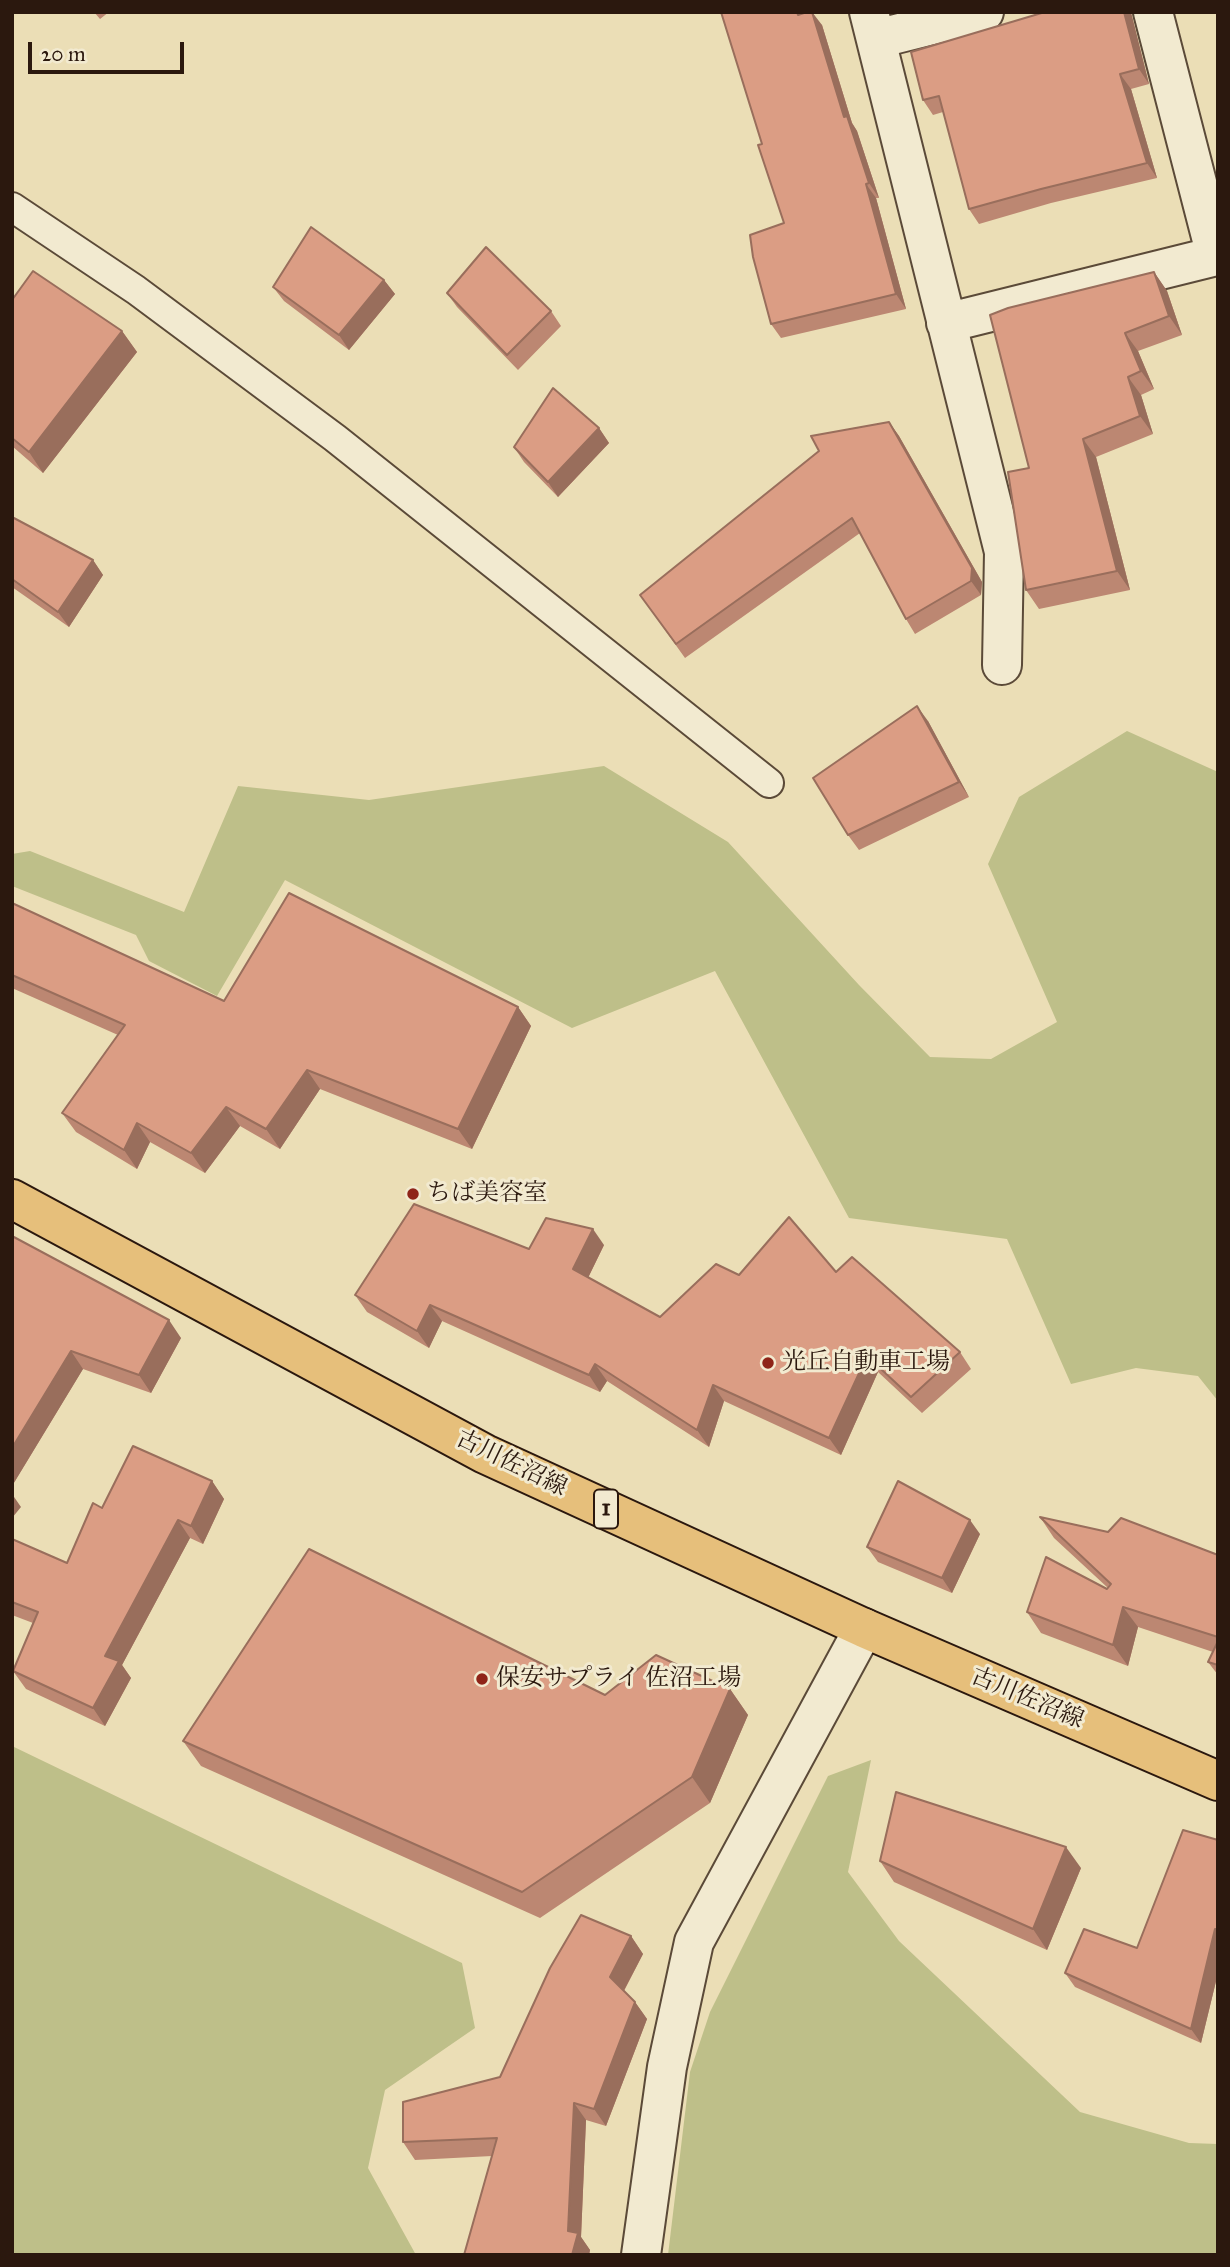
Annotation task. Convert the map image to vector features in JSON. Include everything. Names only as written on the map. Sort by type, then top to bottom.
[{"type":"main road","name":"古川佐沼線","points":[[12,1199],[485,1454],[864,1628],[1218,1781]]},
{"type":"street","points":[[984,12],[873,26],[1004,552],[1002,665]]},
{"type":"street","points":[[946,323],[1216,257],[1153,12]]},
{"type":"street","points":[[641,2255],[667,2067],[694,1942],[864,1628]]},
{"type":"lane","points":[[12,207],[136,290],[335,438],[769,783]]},
{"type":"green space","points":[[1127,731],[1218,772],[1218,1401],[1198,1376],[1136,1368],[1071,1384],[1007,1239],[849,1218],[715,971],[572,1028],[285,880],[217,996],[149,961],[136,935],[12,886],[12,854],[30,851],[184,912],[238,786],[369,800],[604,766],[728,842],[859,985],[930,1057],[991,1059],[1057,1022],[988,864],[1019,797]]},
{"type":"green space","points":[[12,1746],[462,1963],[475,2028],[385,2090],[368,2168],[416,2255],[12,2255]]},
{"type":"green space","points":[[871,1760],[848,1872],[899,1941],[1080,2112],[1189,2143],[1218,2144],[1218,2255],[668,2255],[690,2072],[710,2012],[828,1776]]},
{"type":"building","points":[[721,12],[797,12],[798,15],[812,12],[844,117],[847,116],[869,183],[866,184],[896,294],[771,324],[753,257],[750,235],[784,223],[758,145],[762,144]]},
{"type":"building","points":[[1045,12],[1124,12],[1139,69],[1120,74],[1147,163],[969,209],[939,96],[923,100],[911,52]]},
{"type":"building","points":[[311,227],[384,280],[339,335],[273,287]]},
{"type":"building","points":[[486,247],[551,311],[507,355],[447,293]]},
{"type":"building","points":[[33,271],[122,331],[29,452],[12,438],[12,300]]},
{"type":"building","points":[[1154,272],[1169,316],[1125,333],[1141,371],[1128,377],[1140,416],[1083,439],[1117,571],[1026,590],[1008,472],[1029,468],[990,315],[1008,308]]},
{"type":"building","points":[[553,388],[599,428],[548,482],[514,447]]},
{"type":"building","points":[[889,422],[972,568],[971,581],[906,619],[852,518],[676,644],[640,595],[819,451],[811,436]]},
{"type":"building","points":[[12,517],[93,560],[58,612],[12,579]]},
{"type":"building","points":[[917,706],[959,782],[848,835],[813,778]]},
{"type":"building","points":[[289,893],[518,1007],[458,1129],[307,1070],[266,1129],[226,1107],[191,1153],[137,1123],[124,1150],[62,1113],[125,1025],[12,975],[12,903],[224,1001]]},
{"type":"building","points":[[414,1204],[529,1249],[546,1218],[593,1229],[573,1269],[660,1317],[716,1264],[739,1275],[789,1217],[836,1272],[852,1257],[960,1352],[911,1397],[867,1356],[829,1438],[713,1385],[697,1430],[595,1364],[589,1375],[430,1305],[417,1331],[355,1295]]},
{"type":"building","points":[[12,1236],[169,1320],[139,1375],[71,1351],[12,1448]]},
{"type":"building","points":[[133,1446],[212,1481],[191,1526],[178,1520],[105,1656],[119,1661],[93,1708],[13,1671],[38,1612],[12,1602],[12,1539],[67,1563],[93,1503],[102,1508]]},
{"type":"building","points":[[898,1481],[970,1520],[942,1578],[867,1547]]},
{"type":"building","points":[[1040,1517],[1108,1532],[1121,1518],[1218,1555],[1218,1637],[1123,1607],[1113,1645],[1027,1612],[1046,1557],[1107,1589],[1111,1584]]},
{"type":"building","points":[[309,1549],[605,1695],[656,1655],[730,1689],[692,1777],[522,1892],[183,1741]]},
{"type":"building","points":[[1218,1641],[1218,1665],[1208,1662]]},
{"type":"building","points":[[896,1792],[1066,1847],[1033,1929],[880,1861]]},
{"type":"building","points":[[1183,1830],[1218,1840],[1218,1930],[1215,1929],[1191,2029],[1065,1973],[1084,1929],[1137,1948]]},
{"type":"building","points":[[581,1915],[631,1936],[610,1977],[635,2002],[594,2109],[574,2103],[568,2231],[578,2233],[572,2255],[464,2255],[497,2138],[403,2142],[403,2102],[500,2077],[550,1968]]},
{"type":"place","name":"ちば美容室","points":[[413,1194]]},
{"type":"place","name":"光丘自動車工場","points":[[768,1363]]},
{"type":"place","name":"保安サプライ 佐沼工場","points":[[482,1679]]}]
